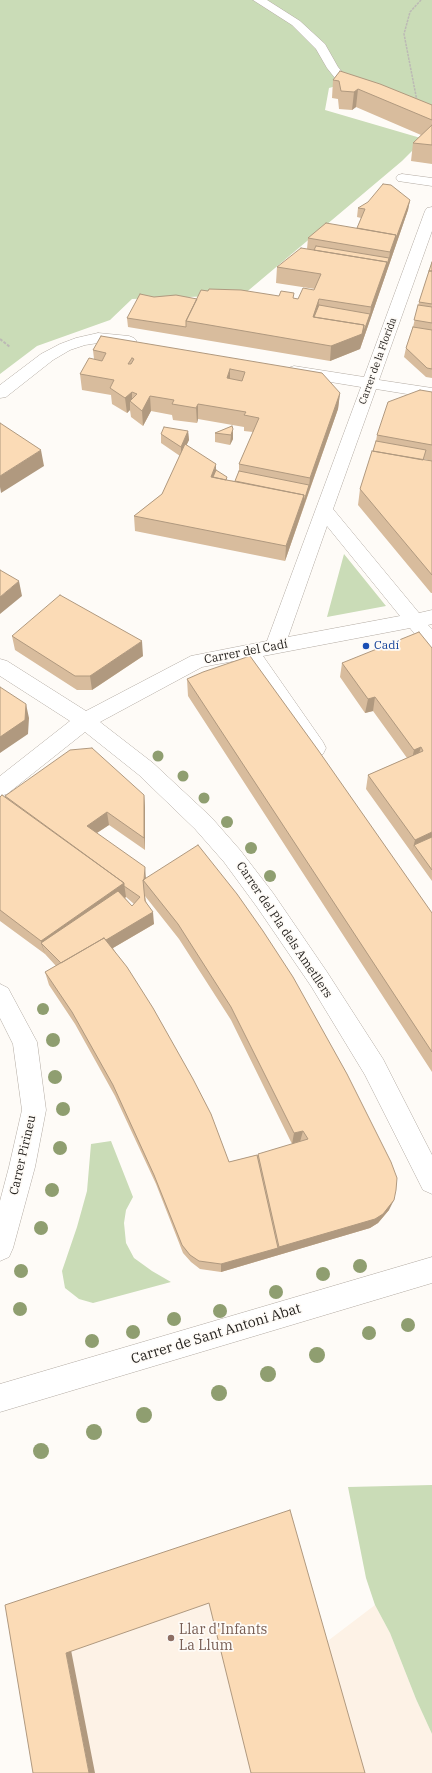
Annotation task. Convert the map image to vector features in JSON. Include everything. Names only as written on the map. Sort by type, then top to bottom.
[{"type":"street","points":[[259,0],[296,23],[321,47],[333,68],[346,84],[373,95]]},
{"type":"street","name":"Carrer de la Florida","points":[[275,646],[432,211]]},
{"type":"street","points":[[0,392],[47,357],[64,347],[82,341],[98,338],[117,339],[147,344]]},
{"type":"street","points":[[278,368],[369,384],[432,393]]},
{"type":"street","points":[[324,510],[423,618],[432,642]]},
{"type":"street","name":"Carrer del Cadí","points":[[0,788],[85,721],[198,661],[423,618]]},
{"type":"street","points":[[249,651],[325,762]]},
{"type":"street","name":"Carrer del Pla dels Ametllers","points":[[0,666],[85,721],[146,769],[203,823],[232,856],[265,900],[314,972],[374,1067],[432,1181]]},
{"type":"street","name":"Carrer Pirineu","points":[[0,995],[25,1042],[34,1110],[22,1167],[0,1248]]},
{"type":"street","name":"Carrer de Sant Antoni Abat","points":[[0,1398],[432,1270]]},
{"type":"lane","points":[[402,178],[432,182]]},
{"type":"path","points":[[417,101],[404,34],[410,12],[421,0]]},
{"type":"shaded area","name":"Llar d'Infants La Llum","points":[[287,1511],[325,1643],[375,1605],[390,1633],[416,1699],[432,1734],[432,1773],[41,1773],[12,1603]]},
{"type":"green space","points":[[0,0],[432,0],[432,117],[351,82],[329,88],[325,110],[424,139],[402,161],[243,295],[132,299],[110,320],[37,346],[0,374]]},
{"type":"green space","points":[[344,554],[386,606],[327,617]]},
{"type":"green space","points":[[111,1141],[133,1197],[126,1210],[124,1223],[126,1243],[134,1258],[171,1282],[93,1303],[79,1299],[65,1288],[62,1271],[87,1191],[91,1144]]},
{"type":"green space","points":[[432,1485],[432,1734],[416,1699],[390,1633],[375,1605],[366,1578],[348,1487]]},
{"type":"building","points":[[340,71],[380,84],[432,105],[432,120],[358,89],[354,92],[341,91],[339,81],[333,80]]},
{"type":"building","points":[[432,125],[432,145],[413,143]]},
{"type":"building","points":[[383,184],[391,185],[410,200],[395,241],[396,235],[357,228],[365,209],[358,208],[368,202]]},
{"type":"building","points":[[326,223],[396,235],[390,252],[308,238]]},
{"type":"building","points":[[316,246],[389,258],[386,268],[387,262],[314,250]]},
{"type":"building","points":[[301,248],[387,262],[371,307],[319,299],[313,317],[364,325],[362,334],[331,346],[186,321],[201,290],[241,290],[279,296],[281,291],[294,293],[293,298],[298,299],[303,288],[314,290],[321,274],[277,267]]},
{"type":"building","points":[[432,262],[432,271],[429,271]]},
{"type":"building","points":[[429,271],[432,271],[432,304],[419,302]]},
{"type":"building","points":[[140,294],[154,297],[176,295],[197,299],[186,321],[186,327],[127,318]]},
{"type":"building","points":[[319,305],[370,314],[364,331],[364,325],[314,317]]},
{"type":"building","points":[[418,305],[432,307],[432,323],[414,320]]},
{"type":"building","points":[[413,327],[432,330],[432,369],[427,368],[406,348]]},
{"type":"building","points":[[101,336],[322,373],[340,393],[310,478],[239,464],[259,418],[244,415],[246,412],[198,404],[196,408],[172,404],[174,400],[150,396],[142,411],[130,401],[137,394],[132,392],[125,398],[110,388],[114,380],[80,374],[89,358],[102,361],[106,353],[93,350]],"holes":[[[132,358],[134,359],[131,364],[128,364]],[[230,369],[245,372],[242,381],[227,378]]]},
{"type":"building","points":[[420,390],[432,392],[432,445],[377,435],[388,402]]},
{"type":"building","points":[[0,423],[41,450],[0,476]]},
{"type":"building","points":[[232,426],[233,429],[231,435],[215,433]]},
{"type":"building","points":[[164,427],[188,431],[181,447],[161,434]]},
{"type":"building","points":[[376,441],[426,450],[423,460],[373,451]]},
{"type":"building","points":[[185,444],[216,464],[211,477],[304,495],[286,546],[134,516],[162,494]]},
{"type":"building","points":[[372,451],[432,461],[432,575],[360,489]]},
{"type":"building","points":[[216,470],[227,477],[226,480],[213,477]]},
{"type":"building","points":[[239,471],[309,485],[304,501],[304,495],[235,481]]},
{"type":"building","points":[[0,570],[19,581],[0,597]]},
{"type":"building","points":[[60,595],[142,641],[90,676],[75,676],[12,636]]},
{"type":"building","points":[[419,632],[432,648],[432,832],[415,840],[368,775],[423,751],[421,747],[414,750],[375,697],[368,699],[342,663]]},
{"type":"building","points":[[250,656],[432,913],[432,1052],[187,679]]},
{"type":"building","points":[[0,687],[26,704],[25,720],[0,737]]},
{"type":"building","points":[[92,748],[144,795],[144,838],[107,812],[87,826],[145,867],[143,880],[145,901],[153,912],[106,940],[104,938],[61,963],[41,943],[118,891],[132,906],[140,897],[124,886],[124,883],[5,796],[70,750]]},
{"type":"building","points":[[2,795],[124,883],[41,941],[0,910],[0,797]]},
{"type":"building","points":[[432,837],[432,870],[414,845]]},
{"type":"building","points":[[198,845],[237,894],[293,977],[347,1074],[391,1162],[397,1178],[394,1200],[383,1214],[375,1219],[279,1247],[258,1154],[308,1139],[303,1131],[294,1133],[231,1007],[178,924],[143,880]]},
{"type":"building","points":[[104,938],[127,967],[153,1008],[193,1079],[211,1114],[229,1162],[257,1155],[278,1248],[221,1264],[199,1261],[190,1255],[182,1245],[154,1175],[113,1085],[72,1012],[45,972]]},
{"type":"building","points":[[290,1510],[365,1773],[251,1773],[209,1603],[66,1653],[89,1773],[33,1773],[5,1605]]},
{"type":"place","name":"Cadí","points":[[366,646]]},
{"type":"place","name":"Llar d'Infants La Llum","points":[[171,1638]]}]
